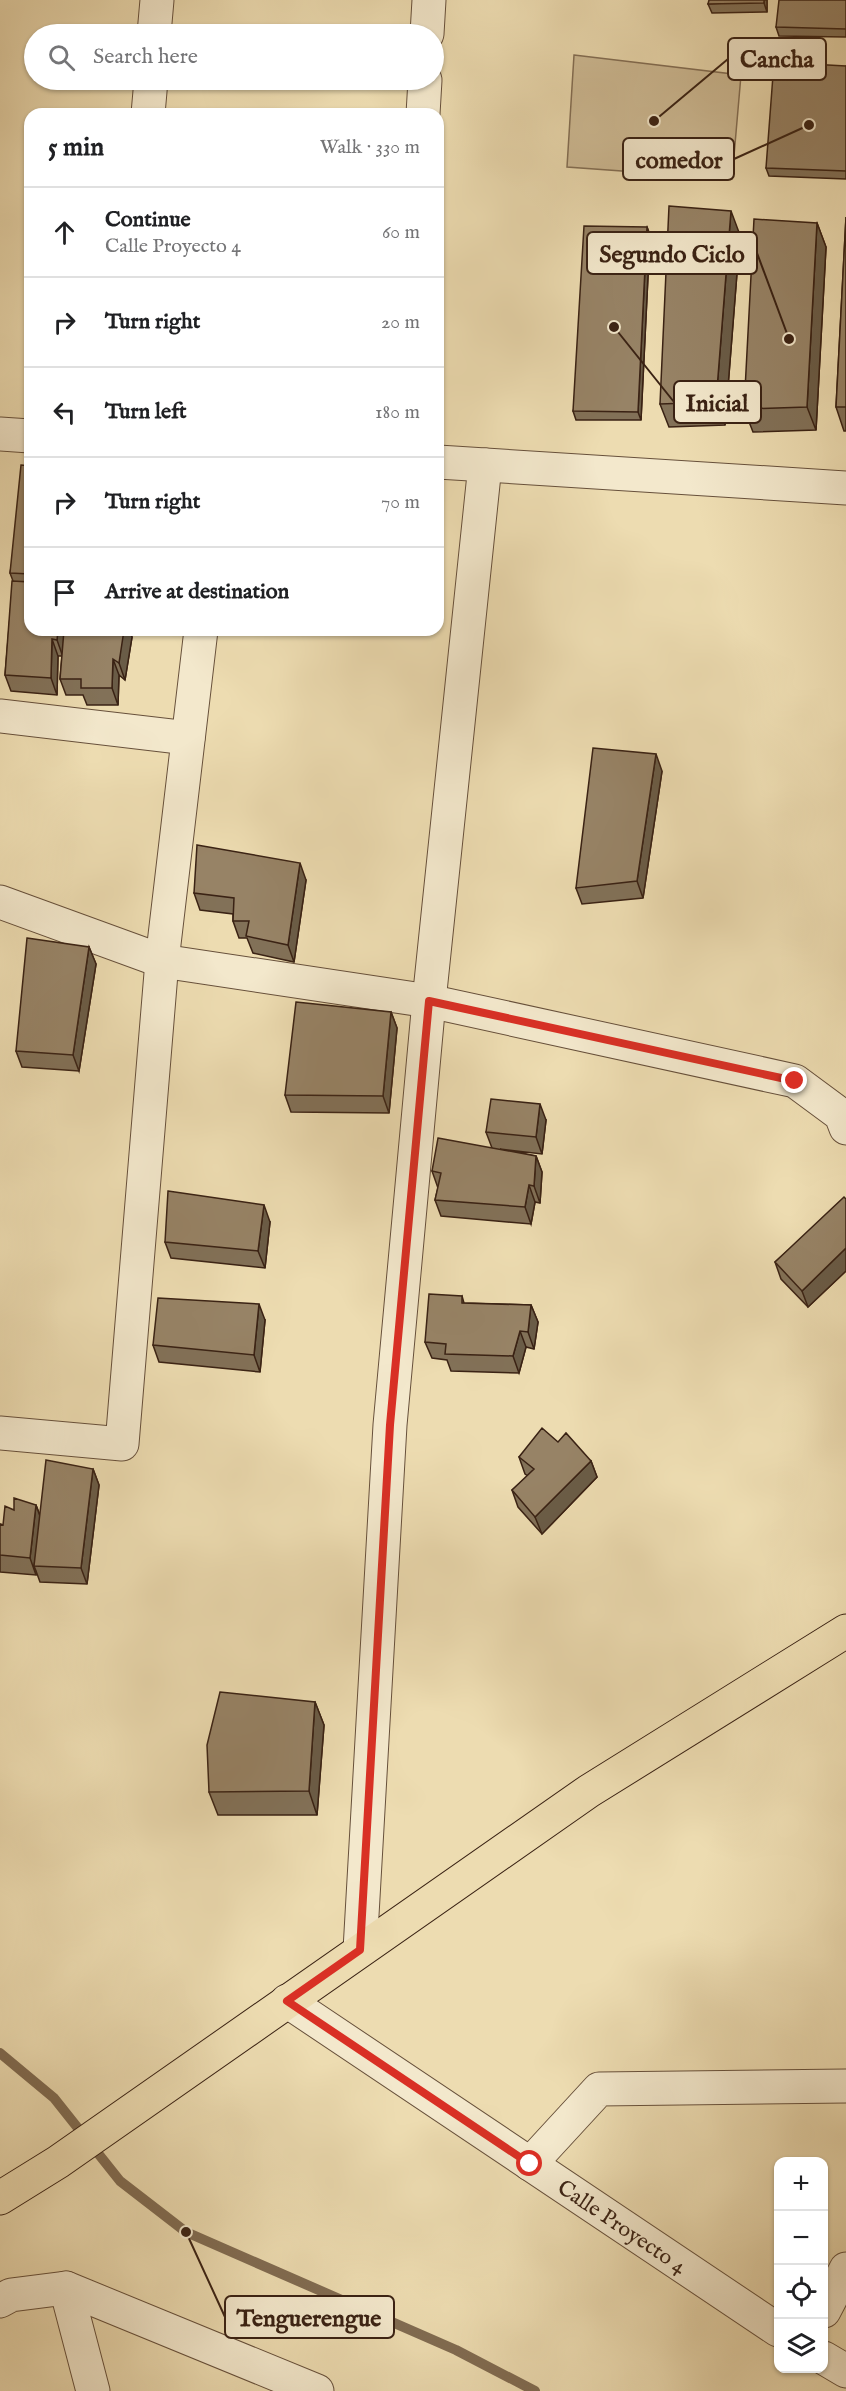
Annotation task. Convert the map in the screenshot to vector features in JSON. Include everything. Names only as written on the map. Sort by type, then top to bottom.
[{"type":"main road","points":[[0,2198],[58,2162],[589,1791],[846,1631]]},
{"type":"street","points":[[155,24],[157,0]]},
{"type":"street","points":[[428,24],[429,0]]},
{"type":"street","points":[[149,108],[150,90]]},
{"type":"street","points":[[423,108],[424,90]]},
{"type":"street","points":[[0,434],[24,436]]},
{"type":"street","points":[[444,462],[846,488]]},
{"type":"street","points":[[360,1950],[390,1425],[429,1001],[485,465]]},
{"type":"street","points":[[0,1433],[122,1444],[162,961],[200,636]]},
{"type":"street","points":[[0,716],[188,738]]},
{"type":"street","points":[[0,902],[162,961],[429,1001],[795,1081],[844,1116]]},
{"type":"street","name":"Calle Proyecto 4","points":[[287,2001],[774,2327]]},
{"type":"street","points":[[530,2164],[599,2089],[846,2086]]},
{"type":"street","points":[[828,2304],[846,2269]]},
{"type":"street","points":[[66,2288],[93,2391]]},
{"type":"street","points":[[0,2301],[11,2295],[66,2288],[317,2391]]},
{"type":"street","points":[[828,2360],[846,2371]]},
{"type":"shaded area","points":[[574,55],[741,75],[732,179],[567,167]]},
{"type":"building","points":[[709,0],[764,0],[764,3],[708,4]]},
{"type":"building","points":[[779,0],[846,0],[846,29],[776,27]]},
{"type":"building","points":[[774,62],[846,66],[846,171],[766,168]]},
{"type":"building","points":[[669,206],[731,211],[716,402],[660,404]]},
{"type":"building","points":[[846,217],[846,407],[836,407]]},
{"type":"building","points":[[754,219],[817,223],[807,407],[744,409]]},
{"type":"building","points":[[584,226],[647,227],[638,412],[573,411]]},
{"type":"building","points":[[21,465],[24,465],[24,574],[10,573]]},
{"type":"building","points":[[12,581],[24,582],[24,636],[57,636],[57,640],[52,639],[51,678],[5,675]]},
{"type":"building","points":[[64,636],[123,636],[119,663],[113,659],[112,688],[81,688],[81,679],[60,679]]},
{"type":"building","points":[[593,748],[656,754],[637,881],[576,888]]},
{"type":"building","points":[[197,845],[300,863],[288,945],[246,936],[249,921],[233,921],[234,898],[194,893]]},
{"type":"building","points":[[27,938],[89,947],[73,1055],[16,1051]]},
{"type":"building","points":[[296,1002],[391,1012],[383,1096],[285,1095]]},
{"type":"building","points":[[491,1099],[540,1104],[536,1137],[486,1132]]},
{"type":"building","points":[[438,1138],[536,1156],[534,1186],[529,1185],[525,1207],[435,1200],[441,1173],[432,1171]]},
{"type":"building","points":[[168,1191],[264,1205],[258,1251],[165,1242]]},
{"type":"building","points":[[844,1197],[846,1199],[846,1248],[802,1291],[775,1262]]},
{"type":"building","points":[[429,1294],[462,1296],[462,1303],[531,1305],[528,1332],[520,1331],[513,1356],[445,1354],[446,1344],[425,1342]]},
{"type":"building","points":[[158,1298],[259,1304],[254,1355],[153,1345]]},
{"type":"building","points":[[542,1428],[558,1442],[566,1433],[591,1461],[535,1517],[512,1490],[534,1469],[519,1457]]},
{"type":"building","points":[[46,1460],[93,1469],[81,1568],[34,1566]]},
{"type":"building","points":[[14,1498],[36,1505],[30,1558],[0,1555],[0,1524],[3,1525],[5,1506],[14,1510]]},
{"type":"building","points":[[220,1692],[315,1702],[309,1791],[209,1792],[207,1745]]},
{"type":"waterway","points":[[0,2053],[54,2098],[120,2181],[186,2232],[456,2350],[535,2391]]},
{"type":"place","name":"Cancha","points":[[654,121]]},
{"type":"place","name":"comedor","points":[[809,125]]},
{"type":"place","name":"Inicial","points":[[614,327]]},
{"type":"place","name":"Segundo Ciclo","points":[[789,339]]},
{"type":"place","name":"Tenguerengue","points":[[186,2232]]},
{"type":"route","points":[[530,2164],[287,2001],[360,1950],[390,1425],[429,1001],[795,1081]]}]
